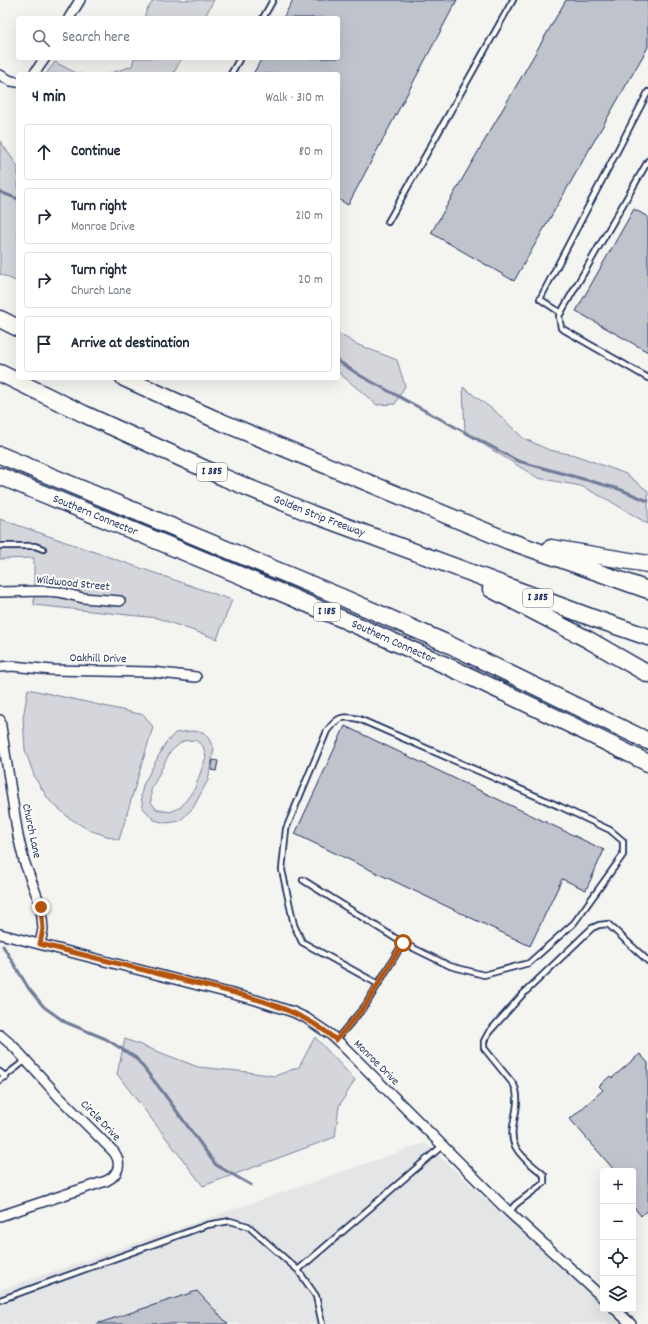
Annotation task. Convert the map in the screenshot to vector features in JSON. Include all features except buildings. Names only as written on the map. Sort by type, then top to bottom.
[{"type":"highway","points":[[0,319],[16,327]]},
{"type":"highway","name":"Golden Strip Freeway","points":[[0,373],[84,414],[225,478],[312,514],[648,637]]},
{"type":"highway","points":[[128,380],[226,424],[509,542],[648,590]]},
{"type":"highway","name":"Southern Connector","points":[[0,455],[334,594],[423,633],[648,741]]},
{"type":"highway","name":"Southern Connector","points":[[0,476],[282,593],[395,642],[549,714],[648,763]]},
{"type":"highway","points":[[509,542],[648,564]]},
{"type":"highway","points":[[429,558],[587,639],[648,674]]},
{"type":"street","points":[[70,16],[80,0]]},
{"type":"street","points":[[35,72],[44,60]]},
{"type":"street","points":[[0,75],[11,81],[16,82]]},
{"type":"street","name":"Wildwood Street","points":[[0,592],[59,592],[83,598],[120,601]]},
{"type":"street","name":"Oakhill Drive","points":[[0,668],[12,666],[52,670],[152,672],[196,677]]},
{"type":"street","name":"Church Lane","points":[[0,720],[18,836],[24,861],[41,907],[43,929],[40,944]]},
{"type":"street","name":"Monroe Drive","points":[[0,934],[212,987],[264,1002],[306,1018],[319,1026],[336,1040],[509,1212],[600,1295]]},
{"type":"street","name":"Circle Drive","points":[[0,1035],[14,1047],[59,1097],[114,1152],[117,1157],[118,1166],[115,1175],[106,1181],[0,1216]]},
{"type":"street","points":[[618,1312],[631,1324]]},
{"type":"lane","points":[[264,16],[273,0]]},
{"type":"lane","points":[[388,222],[513,0]]},
{"type":"lane","points":[[232,72],[239,60]]},
{"type":"lane","points":[[561,313],[540,299],[648,92]]},
{"type":"lane","points":[[648,161],[559,316],[561,328],[648,378]]},
{"type":"lane","points":[[0,546],[35,546],[43,549]]},
{"type":"lane","points":[[303,880],[403,943],[450,966],[484,975],[528,964],[574,922],[623,855],[623,841],[610,830],[561,807],[360,719],[344,716],[334,721],[327,731],[286,829],[282,870],[294,925],[302,942],[378,984]]},
{"type":"lane","points":[[509,1212],[516,1204],[544,1183],[544,1175],[520,1154],[514,1145],[513,1134],[518,1098],[517,1091],[514,1085],[484,1048],[484,1041],[489,1032],[522,995],[592,928],[599,925],[608,924],[648,961]]},
{"type":"lane","points":[[336,1040],[365,1006],[403,943]]},
{"type":"lane","points":[[0,1080],[6,1077],[26,1060]]},
{"type":"lane","points":[[0,1072],[6,1077]]},
{"type":"lane","points":[[298,1270],[442,1146]]},
{"type":"lane","points":[[0,1300],[207,1225],[230,1221],[248,1226],[298,1270],[316,1296],[322,1324]]},
{"type":"shaded area","points":[[154,0],[214,0],[205,16],[145,16],[147,9]]},
{"type":"shaded area","points":[[134,60],[181,60],[174,72],[114,72],[132,66]]},
{"type":"shaded area","points":[[55,62],[74,72],[48,72]]},
{"type":"shaded area","points":[[0,141],[16,164],[16,281],[0,274]]},
{"type":"shaded area","points":[[340,334],[356,344],[397,360],[405,386],[395,404],[377,405],[340,374]]},
{"type":"shaded area","points":[[463,387],[496,412],[523,438],[549,450],[575,455],[626,474],[648,491],[648,524],[610,501],[581,486],[538,478],[465,433]]},
{"type":"shaded area","points":[[0,519],[232,600],[217,639],[157,618],[34,605],[34,558],[0,559]]},
{"type":"shaded area","points":[[28,689],[144,715],[153,727],[119,840],[89,830],[68,817],[49,800],[35,778],[25,750],[23,718]]},
{"type":"shaded area","points":[[191,731],[203,732],[209,739],[214,749],[208,780],[193,808],[180,821],[166,823],[154,820],[143,808],[141,796],[143,785],[165,744],[175,733]],"holes":[[[195,740],[203,746],[206,757],[195,788],[181,807],[170,812],[156,809],[151,802],[151,790],[170,752],[183,741]]]},
{"type":"shaded area","points":[[315,1037],[355,1080],[339,1106],[335,1137],[203,1186],[117,1074],[125,1039],[198,1067],[275,1076],[299,1067]]},
{"type":"shaded area","points":[[425,1143],[600,1304],[600,1312],[608,1312],[621,1324],[0,1324],[0,1290]]},
{"type":"waterway","points":[[0,192],[16,198]]},
{"type":"waterway","points":[[340,362],[361,376],[518,461],[619,489],[648,501]]},
{"type":"waterway","points":[[3,946],[29,989],[44,1007],[65,1022],[106,1039],[136,1058],[216,1165],[251,1185]]},
{"type":"route","points":[[41,907],[43,929],[40,944],[212,987],[293,1012],[319,1026],[336,1040],[365,1006],[403,943]]}]
